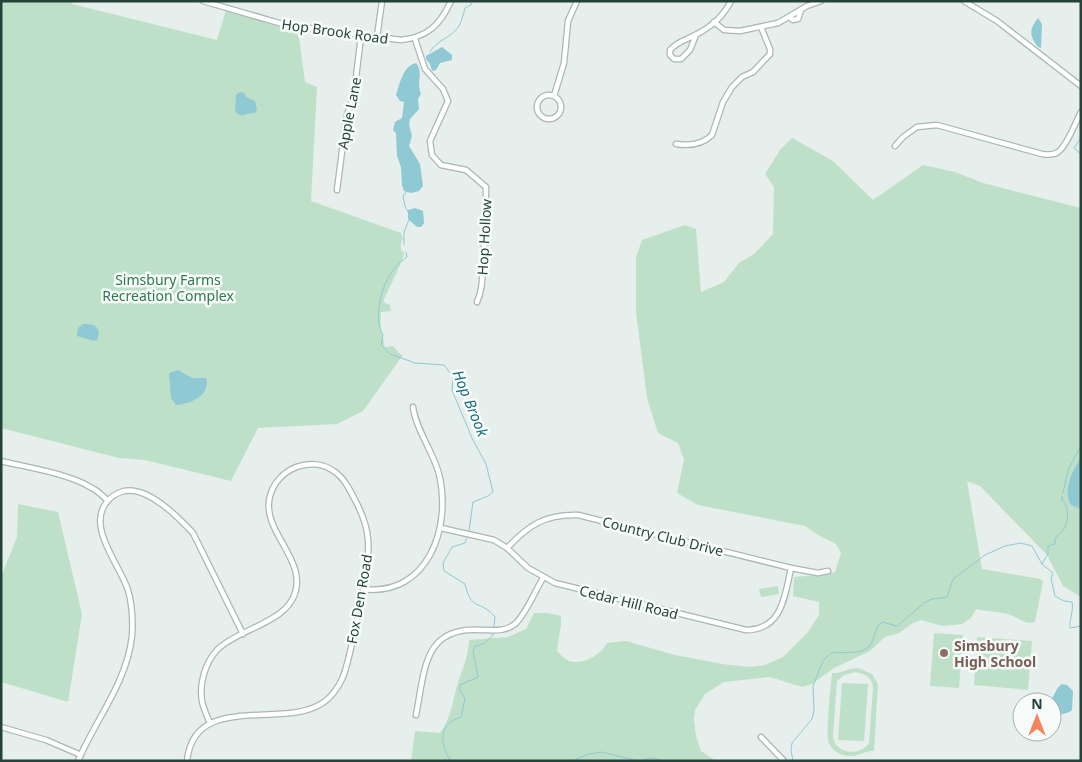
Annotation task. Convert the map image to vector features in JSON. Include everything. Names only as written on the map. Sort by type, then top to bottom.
[{"type":"street","name":"Hop Brook Road","points":[[204,1],[286,25],[361,36],[401,40],[415,39]]},
{"type":"street","points":[[377,37],[382,1]]},
{"type":"street","points":[[415,39],[437,25],[451,1]]},
{"type":"street","points":[[554,96],[564,63],[568,21],[577,1]]},
{"type":"street","points":[[696,35],[692,46],[685,56],[681,59],[674,59],[670,55],[670,50],[676,43],[708,28],[727,9],[732,1]]},
{"type":"street","points":[[714,22],[722,29],[731,32],[761,27],[778,23],[821,1]]},
{"type":"street","points":[[964,1],[997,20],[1081,86]]},
{"type":"street","points":[[676,144],[693,144],[708,139],[712,135],[724,102],[732,87],[752,72],[769,54],[770,50],[761,27]]},
{"type":"street","name":"Apple Lane","points":[[337,190],[347,115],[354,94],[361,36]]},
{"type":"street","name":"Hop Hollow","points":[[415,39],[425,69],[442,87],[448,100],[430,141],[432,155],[441,165],[466,170],[486,187],[486,221],[481,294],[477,302]]},
{"type":"street","points":[[546,95],[554,96],[559,100],[560,111],[553,118],[546,118],[540,114],[538,103],[546,95]]},
{"type":"street","points":[[895,146],[903,137],[917,127],[937,125],[1042,154],[1052,154],[1058,152],[1063,147],[1081,112]]},
{"type":"street","points":[[363,590],[389,589],[402,584],[414,576],[436,544],[441,528],[439,476],[434,456],[414,415],[413,407]]},
{"type":"street","points":[[1,461],[50,473],[84,484],[97,491],[107,500]]},
{"type":"street","name":"Fox Den Road","points":[[319,464],[334,471],[349,488],[366,526],[368,554],[363,590],[349,656],[342,678],[338,687],[322,704],[301,712],[230,717],[210,723],[202,702],[202,684],[203,674],[216,650],[284,611],[295,592],[297,578],[295,567],[272,521],[269,499],[277,482],[294,467],[319,464]]},
{"type":"street","points":[[78,761],[117,685],[128,656],[132,635],[128,592],[100,528],[100,514],[107,500],[126,490],[144,493],[168,509],[186,526],[198,541],[243,634]]},
{"type":"street","name":"Country Club Drive","points":[[507,548],[534,524],[558,516],[578,515],[791,568],[818,573],[828,570]]},
{"type":"street","name":"Cedar Hill Road","points":[[441,528],[494,540],[507,548],[521,562],[543,578],[569,587],[706,622],[746,630],[765,626],[778,615],[791,568]]},
{"type":"street","points":[[416,715],[426,666],[437,643],[444,636],[461,630],[504,630],[514,625],[543,578]]},
{"type":"street","points":[[187,761],[188,750],[192,742],[200,731],[210,723]]},
{"type":"street","points":[[1,727],[46,740],[80,755]]},
{"type":"street","points":[[761,737],[784,761]]},
{"type":"green space","name":"Simsbury Farms Recreation Complex","points":[[1,1],[72,1],[72,4],[217,40],[226,10],[280,27],[298,30],[305,82],[317,87],[311,201],[401,233],[403,239],[401,250],[404,252],[404,256],[383,302],[390,305],[391,311],[381,312],[380,322],[385,347],[393,346],[403,355],[363,411],[337,424],[258,428],[231,481],[145,460],[119,458],[1,428]]},
{"type":"green space","points":[[792,138],[833,161],[873,200],[923,165],[955,172],[983,183],[1081,208],[1081,597],[1063,586],[1047,555],[980,486],[967,481],[982,569],[1043,581],[1035,622],[1026,622],[1000,612],[976,609],[971,618],[962,624],[942,626],[921,620],[913,623],[899,633],[885,637],[870,651],[834,668],[812,684],[802,687],[770,677],[724,682],[705,694],[695,710],[694,719],[696,736],[701,751],[716,761],[411,761],[415,731],[440,733],[447,722],[466,658],[469,640],[508,637],[526,629],[534,613],[548,613],[561,616],[557,651],[569,661],[580,662],[596,655],[607,643],[626,641],[675,655],[750,667],[765,665],[783,657],[808,632],[819,615],[819,602],[793,596],[794,577],[835,572],[841,553],[836,544],[805,526],[698,505],[677,493],[684,460],[678,443],[658,433],[647,398],[636,312],[636,257],[642,240],[685,225],[696,229],[701,292],[724,282],[739,263],[754,254],[773,234],[774,187],[765,174],[780,150]]},
{"type":"green space","points":[[18,504],[58,512],[82,614],[68,702],[1,682],[1,577],[17,537]]},
{"type":"green space","points":[[778,586],[779,594],[761,597],[759,589]]},
{"type":"green space","points":[[934,633],[963,635],[959,688],[930,686]]},
{"type":"green space","points":[[977,637],[1032,641],[1028,690],[974,685]]},
{"type":"green space","points":[[854,668],[872,674],[878,684],[874,751],[848,756],[837,752],[829,743],[829,709],[832,673]],"holes":[[[856,672],[868,677],[873,685],[869,743],[860,750],[848,752],[838,747],[834,742],[833,736],[837,681],[844,675]]]},
{"type":"green space","points":[[842,683],[868,684],[864,741],[838,740]]},
{"type":"water","points":[[1038,18],[1042,24],[1041,48],[1035,43],[1031,32]]},
{"type":"water","points":[[442,47],[452,55],[452,60],[440,63],[436,70],[432,71],[426,56]]},
{"type":"water","points":[[416,63],[420,74],[419,85],[421,94],[418,99],[419,109],[410,119],[409,125],[412,136],[409,146],[420,164],[423,186],[419,191],[411,193],[404,191],[402,185],[401,167],[397,156],[396,133],[393,130],[395,122],[402,118],[404,102],[400,101],[396,95],[401,80],[405,71]]},
{"type":"water","points":[[242,92],[246,97],[255,101],[257,110],[255,113],[242,116],[235,112],[236,95]]},
{"type":"water","points":[[415,208],[423,211],[424,223],[421,227],[417,227],[408,219],[408,210]]},
{"type":"water","points":[[83,324],[96,326],[99,333],[97,340],[94,341],[77,336],[78,328]]},
{"type":"water","points":[[178,370],[192,378],[206,378],[207,384],[203,394],[198,398],[188,403],[176,405],[171,398],[169,373]]},
{"type":"water","points":[[1081,457],[1081,509],[1071,505],[1068,487]]},
{"type":"water","points":[[1062,684],[1067,685],[1073,691],[1072,710],[1065,714],[1062,714],[1062,692],[1056,692]]},
{"type":"waterway","name":"Hop Brook","points":[[430,52],[457,29],[465,8],[471,5],[471,1]]},
{"type":"waterway","points":[[1081,138],[1074,148],[1081,154]]},
{"type":"waterway","points":[[1081,173],[1081,180]]},
{"type":"waterway","name":"Hop Brook","points":[[407,191],[403,196],[408,212]]},
{"type":"waterway","name":"Hop Brook","points":[[404,245],[404,232],[409,220]]},
{"type":"waterway","name":"Hop Brook","points":[[406,252],[407,257],[390,275],[382,291],[379,310],[380,328],[383,335],[381,345],[390,354],[415,363],[444,365],[453,377],[452,390],[472,438],[486,464],[493,492],[473,502],[469,531]]},
{"type":"waterway","points":[[1063,493],[1068,470],[1081,446]]},
{"type":"waterway","points":[[1042,564],[1048,554],[1048,546],[1055,544],[1055,539],[1064,529],[1067,522],[1068,514],[1062,496]]},
{"type":"waterway","name":"Hop Brook","points":[[451,761],[444,748],[443,735],[448,724],[461,717],[465,698],[460,691],[460,685],[478,677],[473,651],[475,646],[483,644],[493,635],[495,617],[470,599],[465,584],[444,571],[443,563],[452,547],[465,543],[467,537]]},
{"type":"waterway","name":"Hop Brook","points":[[793,761],[792,743],[812,719],[814,711],[813,686],[823,661],[831,653],[863,651],[871,643],[877,628],[882,622],[897,626],[924,603],[932,599],[947,597],[953,579],[985,555],[1005,546],[1021,543],[1032,546],[1042,564],[1053,573],[1051,578],[1055,596],[1064,601],[1072,602],[1070,628],[1081,626]]},
{"type":"waterway","name":"Hop Brook","points":[[572,761],[589,754],[602,752],[638,761],[652,758],[663,761]]},
{"type":"place","name":"Simsbury High School","points":[[944,653]]}]
